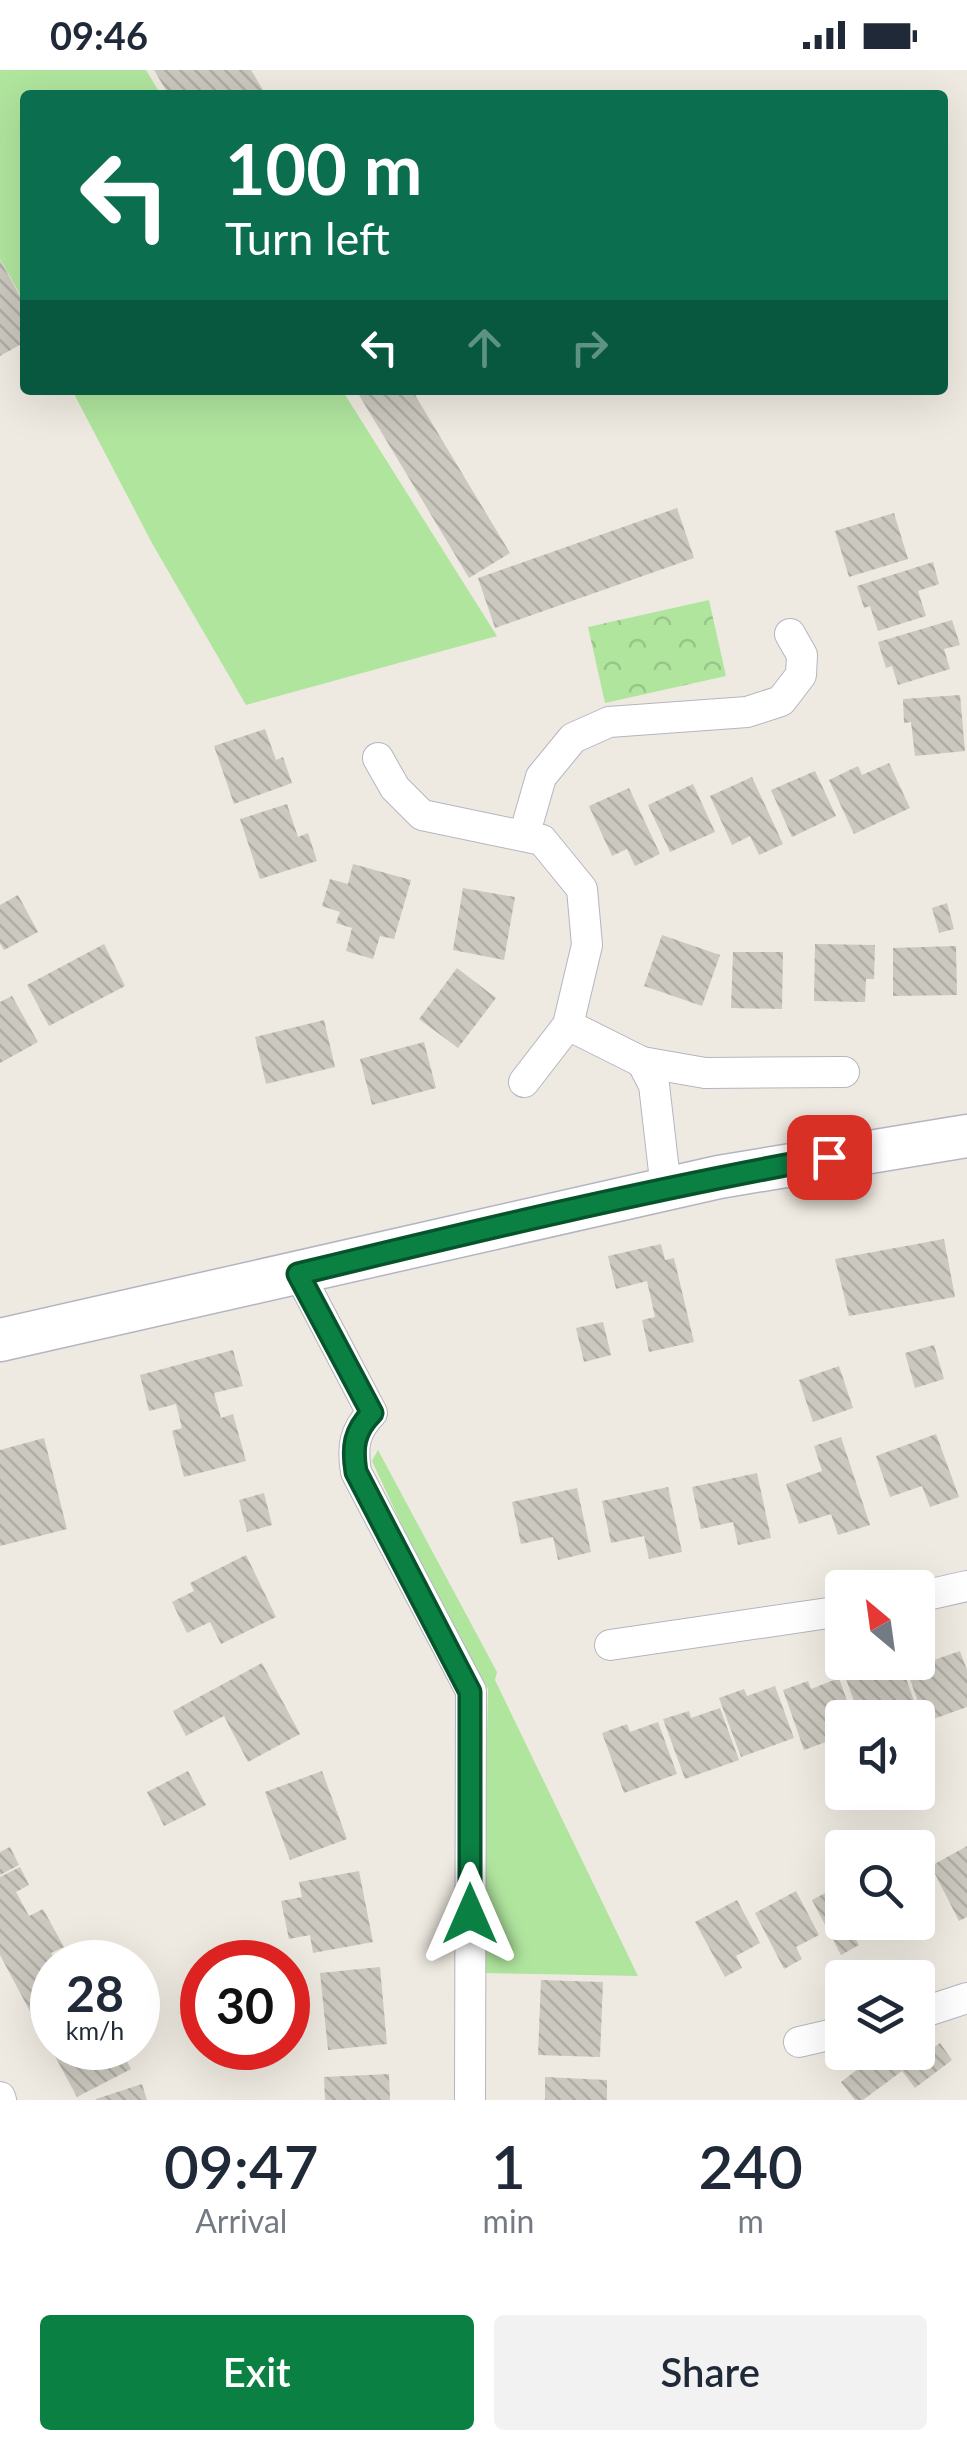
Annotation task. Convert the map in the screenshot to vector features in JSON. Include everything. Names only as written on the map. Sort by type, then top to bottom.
[{"type":"main road","points":[[0,1340],[666,1188],[967,1136]]},
{"type":"street","points":[[524,836],[541,777],[573,738],[608,722],[748,712],[781,701],[801,675],[802,655],[790,634]]},
{"type":"street","points":[[378,758],[395,788],[422,815],[542,840],[582,889],[587,945],[568,1025],[524,1082]]},
{"type":"street","points":[[568,1025],[642,1062],[706,1073],[844,1072]]},
{"type":"street","points":[[642,1062],[654,1085],[666,1188]]},
{"type":"street","points":[[298,1274],[372,1413],[359,1426],[352,1449],[356,1472],[470,1692],[470,2100]]},
{"type":"street","points":[[935,1593],[967,1586]]},
{"type":"street","points":[[610,1645],[825,1613]]},
{"type":"street","points":[[935,2008],[967,1998]]},
{"type":"street","points":[[799,2042],[825,2036]]},
{"type":"green space","points":[[0,70],[146,70],[158,90],[20,90],[20,294],[0,259]]},
{"type":"green space","points":[[75,395],[345,395],[497,636],[246,705],[153,545]]},
{"type":"green space","points":[[709,600],[726,676],[605,703],[588,627]]},
{"type":"green space","points":[[378,1450],[497,1672],[495,1680],[638,1976],[482,1973],[488,1689],[424,1573],[372,1461]]},
{"type":"building","points":[[154,70],[251,70],[263,90],[166,90]]},
{"type":"building","points":[[0,260],[20,296],[20,345],[0,356]]},
{"type":"building","points":[[359,395],[415,395],[510,553],[469,578]]},
{"type":"building","points":[[677,508],[694,558],[495,628],[478,578]]},
{"type":"building","points":[[894,513],[908,559],[849,577],[835,531]]},
{"type":"building","points":[[933,562],[939,584],[918,591],[926,616],[878,631],[870,606],[864,608],[857,586]]},
{"type":"building","points":[[952,620],[960,645],[944,649],[950,669],[898,685],[892,666],[886,668],[878,642]]},
{"type":"building","points":[[960,695],[965,751],[915,756],[911,722],[904,723],[903,699]]},
{"type":"building","points":[[265,729],[276,760],[283,757],[292,783],[234,804],[214,746]]},
{"type":"building","points":[[889,763],[910,808],[854,834],[829,780],[858,766],[862,775]]},
{"type":"building","points":[[815,771],[836,816],[792,837],[771,790]]},
{"type":"building","points":[[752,777],[783,844],[759,855],[750,836],[732,845],[710,796]]},
{"type":"building","points":[[693,784],[715,832],[670,852],[648,805]]},
{"type":"building","points":[[629,788],[660,854],[635,866],[627,849],[612,856],[589,806]]},
{"type":"building","points":[[287,804],[298,837],[308,833],[317,861],[260,879],[240,819]]},
{"type":"building","points":[[353,864],[411,880],[394,939],[380,936],[373,959],[346,951],[352,928],[336,923],[340,912],[322,906],[330,879],[348,884]]},
{"type":"building","points":[[463,888],[515,897],[504,960],[453,950]]},
{"type":"building","points":[[18,895],[38,932],[4,950],[0,943],[0,905]]},
{"type":"building","points":[[947,903],[954,929],[939,933],[932,908]]},
{"type":"building","points":[[662,935],[720,955],[702,1006],[644,986]]},
{"type":"building","points":[[104,944],[125,986],[49,1026],[27,985]]},
{"type":"building","points":[[815,944],[875,945],[874,979],[866,979],[865,1002],[814,1001]]},
{"type":"building","points":[[956,946],[957,995],[893,996],[893,948]]},
{"type":"building","points":[[733,952],[783,952],[782,1009],[731,1008]]},
{"type":"building","points":[[457,968],[496,998],[458,1048],[419,1019]]},
{"type":"building","points":[[12,996],[38,1042],[0,1063],[0,1002]]},
{"type":"building","points":[[324,1020],[335,1067],[266,1084],[255,1037]]},
{"type":"building","points":[[424,1042],[436,1088],[372,1105],[360,1059]]},
{"type":"building","points":[[944,1239],[955,1297],[849,1316],[835,1259]]},
{"type":"building","points":[[661,1244],[665,1260],[674,1258],[694,1342],[649,1352],[642,1320],[655,1317],[647,1281],[616,1289],[608,1256]]},
{"type":"building","points":[[603,1322],[611,1355],[584,1362],[576,1328]]},
{"type":"building","points":[[934,1345],[944,1379],[915,1388],[905,1353]]},
{"type":"building","points":[[233,1350],[243,1386],[214,1393],[221,1418],[233,1414],[246,1461],[184,1477],[172,1431],[182,1428],[176,1404],[149,1411],[140,1375]]},
{"type":"building","points":[[839,1366],[853,1408],[813,1422],[799,1380]]},
{"type":"building","points":[[936,1434],[959,1497],[930,1507],[922,1486],[890,1497],[876,1456]]},
{"type":"building","points":[[841,1437],[870,1525],[838,1535],[831,1514],[799,1524],[786,1484],[822,1471],[814,1446]]},
{"type":"building","points":[[44,1438],[67,1529],[0,1546],[0,1450]]},
{"type":"building","points":[[757,1473],[771,1538],[738,1545],[733,1522],[701,1529],[692,1487]]},
{"type":"building","points":[[668,1487],[682,1552],[649,1559],[644,1536],[611,1543],[602,1501]]},
{"type":"building","points":[[577,1488],[591,1552],[558,1560],[553,1537],[521,1544],[512,1502]]},
{"type":"building","points":[[264,1493],[272,1525],[247,1532],[239,1500]]},
{"type":"building","points":[[246,1555],[276,1617],[221,1644],[210,1622],[187,1633],[172,1602],[194,1591],[190,1583]]},
{"type":"building","points":[[960,1651],[967,1670],[967,1707],[935,1718],[935,1700],[917,1700],[910,1680],[935,1680],[935,1660]]},
{"type":"building","points":[[262,1663],[300,1734],[248,1762],[224,1716],[186,1736],[173,1711]]},
{"type":"building","points":[[840,1680],[847,1700],[825,1700],[825,1742],[804,1750],[783,1690],[808,1681],[811,1689]]},
{"type":"building","points":[[846,1680],[906,1680],[914,1700],[854,1700]]},
{"type":"building","points":[[775,1686],[794,1738],[741,1757],[719,1698],[744,1689],[747,1696]]},
{"type":"building","points":[[720,1708],[739,1760],[685,1779],[663,1719],[689,1711],[691,1718]]},
{"type":"building","points":[[658,1722],[677,1774],[624,1793],[602,1733],[627,1724],[630,1732]]},
{"type":"building","points":[[188,1771],[206,1805],[164,1826],[147,1792]]},
{"type":"building","points":[[322,1771],[347,1839],[290,1860],[265,1792]]},
{"type":"building","points":[[967,1846],[967,1917],[959,1921],[935,1874],[935,1864]]},
{"type":"building","points":[[10,1847],[19,1865],[0,1875],[0,1852]]},
{"type":"building","points":[[20,1867],[29,1885],[16,1892],[29,1916],[43,1909],[60,1940],[30,1940],[30,2011],[0,1955],[0,1877]]},
{"type":"building","points":[[359,1871],[373,1942],[313,1953],[310,1935],[289,1939],[281,1901],[302,1897],[299,1882]]},
{"type":"building","points":[[796,1891],[819,1935],[796,1947],[802,1959],[784,1969],[755,1913]]},
{"type":"building","points":[[825,1893],[825,1925],[812,1900]]},
{"type":"building","points":[[737,1900],[760,1943],[736,1956],[742,1968],[725,1977],[695,1922]]},
{"type":"building","points":[[833,1940],[856,1940],[859,1945],[841,1955]]},
{"type":"building","points":[[380,1967],[387,2044],[328,2050],[320,1973]]},
{"type":"building","points":[[541,1980],[603,1982],[600,2057],[538,2055]]},
{"type":"building","points":[[940,2043],[952,2060],[915,2088],[902,2071],[863,2100],[855,2100],[841,2082],[857,2070],[935,2070],[935,2047]]},
{"type":"building","points":[[62,2070],[129,2070],[77,2097]]},
{"type":"building","points":[[389,2074],[390,2100],[325,2100],[324,2077]]},
{"type":"building","points":[[545,2077],[607,2080],[607,2100],[545,2100]]},
{"type":"building","points":[[142,2084],[147,2100],[96,2100],[96,2099]]},
{"type":"route","points":[[470,1914],[470,1692],[356,1472],[352,1449],[359,1426],[372,1413],[298,1274],[719,1177],[829,1157]]}]
